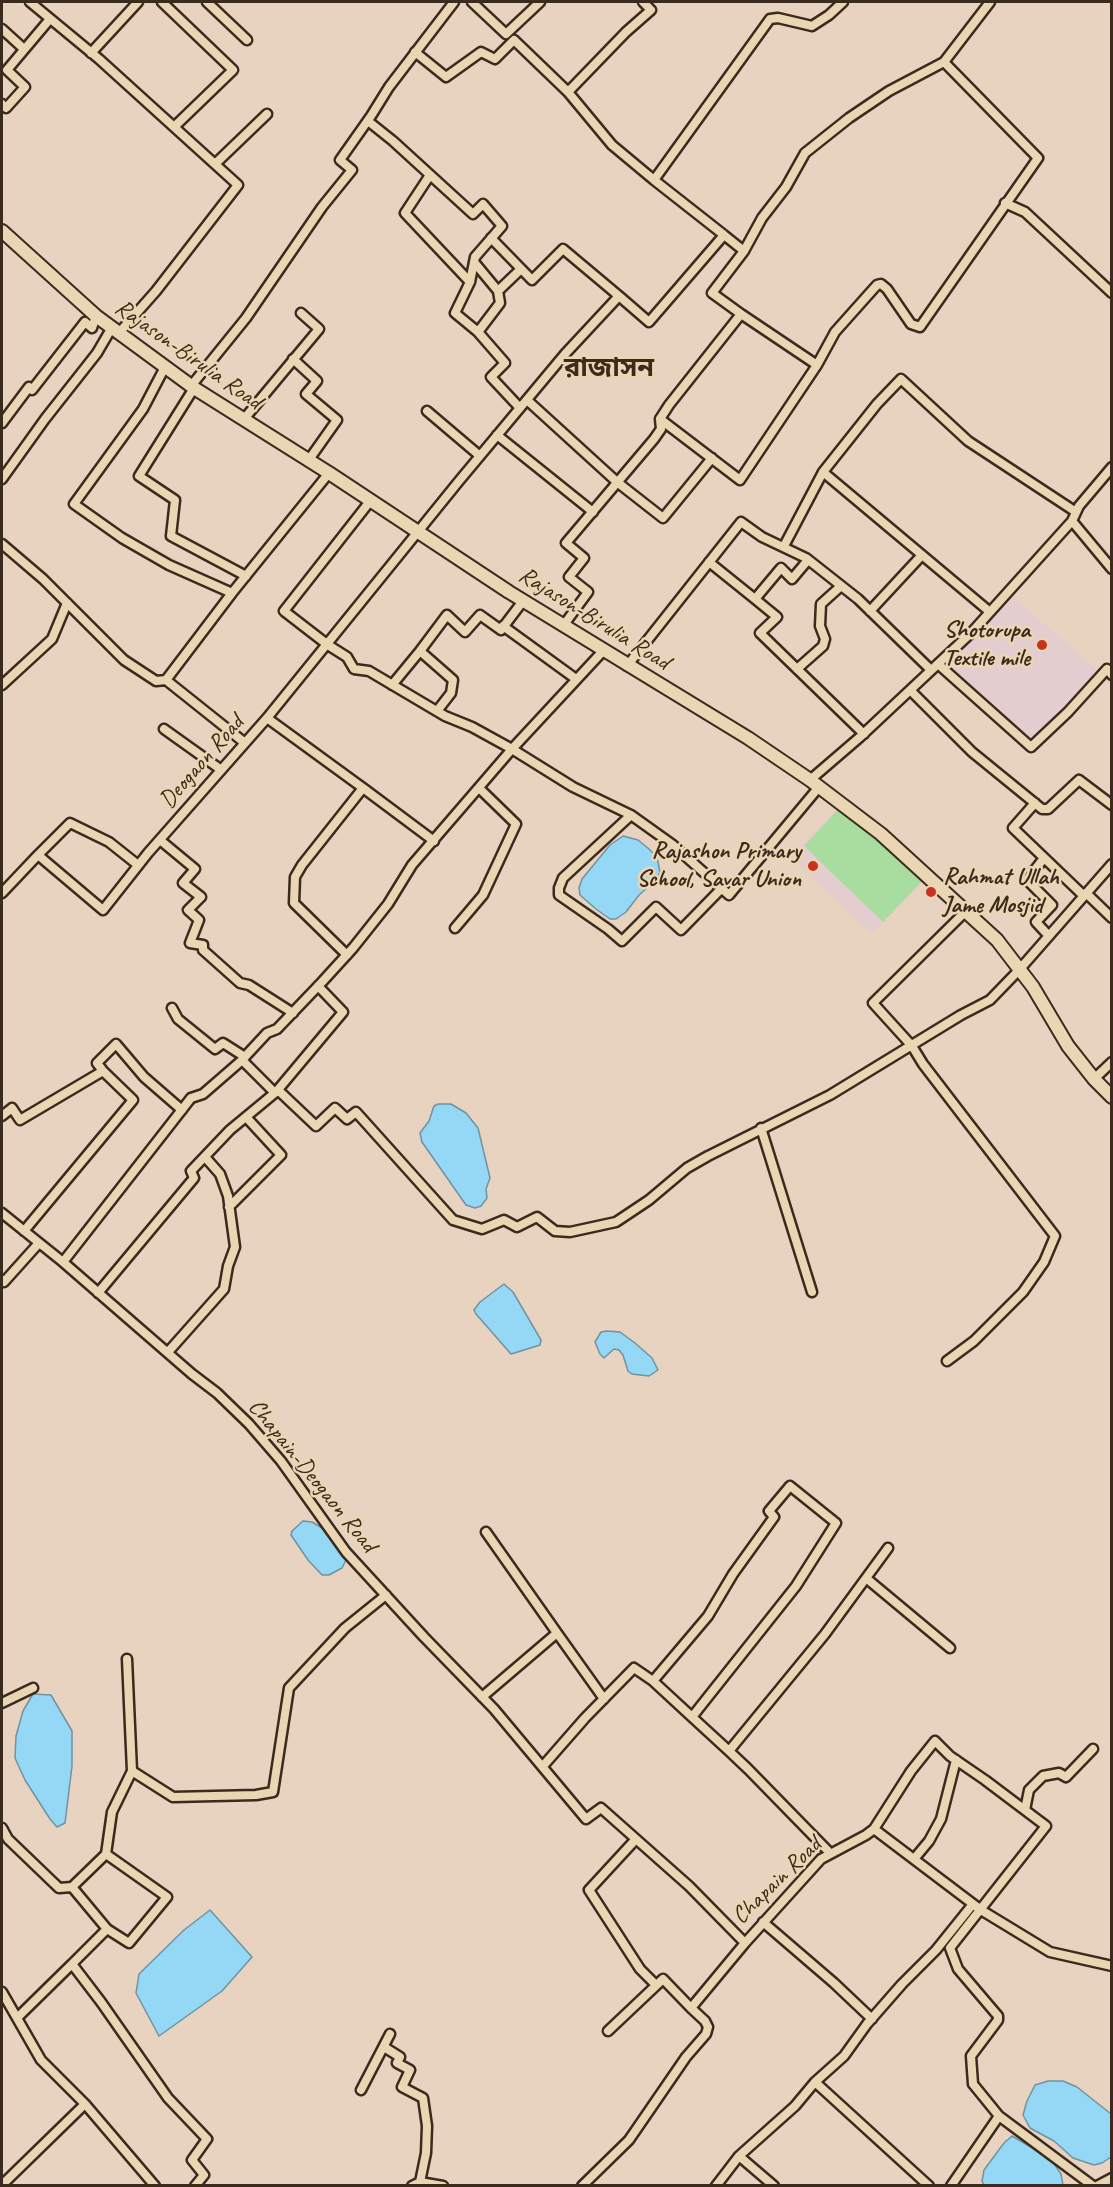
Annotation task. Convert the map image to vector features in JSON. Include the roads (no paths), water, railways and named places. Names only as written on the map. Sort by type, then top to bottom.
[{"type":"street","points":[[2,479],[97,353],[156,291],[238,185],[91,53],[30,2]]},
{"type":"street","points":[[91,53],[138,2]]},
{"type":"street","points":[[162,2],[232,70],[174,127]]},
{"type":"street","points":[[207,2],[247,40]]},
{"type":"street","points":[[246,576],[171,536],[175,501],[139,476],[192,387],[246,318],[322,207],[352,170],[340,160],[389,87],[454,2]]},
{"type":"street","points":[[472,2],[568,92],[612,145],[744,251]]},
{"type":"street","points":[[506,34],[540,2]]},
{"type":"street","points":[[568,92],[626,32],[651,10],[643,2]]},
{"type":"street","points":[[654,180],[770,19],[778,18],[812,26],[843,2]]},
{"type":"street","points":[[817,365],[712,292],[744,251],[762,218],[786,187],[805,153],[849,118],[889,91],[944,62],[990,2]]},
{"type":"street","points":[[2,104],[6,108],[25,87],[7,70],[50,19]]},
{"type":"street","points":[[2,28],[24,49]]},
{"type":"street","points":[[415,52],[446,77],[481,52],[495,59],[514,40]]},
{"type":"street","points":[[660,419],[740,480],[817,365],[835,332],[877,285],[887,289],[911,324],[920,327],[1038,158],[944,62]]},
{"type":"street","points":[[215,164],[267,114]]},
{"type":"street","points":[[368,121],[473,214],[483,204],[502,226],[475,257],[470,282],[455,313],[478,332],[505,363],[491,377],[520,408]]},
{"type":"street","points":[[430,175],[405,213],[470,282]]},
{"type":"street","points":[[1005,203],[1025,212],[1112,293]]},
{"type":"street","name":"Rajason-Birulia Road","points":[[2,233],[115,332],[192,387],[329,473],[523,601],[748,738],[815,783],[881,834],[997,940],[1033,987],[1068,1046],[1094,1079],[1112,1097]]},
{"type":"street","points":[[491,238],[532,280],[563,249],[649,322],[724,235]]},
{"type":"street","points":[[474,262],[498,291],[500,303],[478,332]]},
{"type":"street","points":[[498,291],[521,269]]},
{"type":"street","name":"Deogaon Road","points":[[38,855],[103,910],[159,840],[267,718],[565,354],[619,296]]},
{"type":"street","points":[[244,419],[319,329],[301,313]]},
{"type":"street","points":[[563,626],[588,592],[569,577],[584,558],[566,543],[654,439],[661,429],[660,419],[669,405],[741,314]]},
{"type":"street","points":[[2,423],[29,387],[32,390],[85,322],[92,328],[96,316]]},
{"type":"street","points":[[293,359],[317,381],[306,394],[337,420],[308,460]]},
{"type":"street","points":[[165,368],[143,409],[74,504],[122,538],[169,565],[232,593]]},
{"type":"street","points":[[784,546],[823,472],[877,404],[901,379],[968,441],[1076,512]]},
{"type":"street","points":[[527,400],[617,482],[663,518],[712,459]]},
{"type":"street","points":[[427,411],[480,456]]},
{"type":"street","points":[[497,435],[593,512]]},
{"type":"street","points":[[370,500],[284,611],[327,645],[347,657],[354,669],[369,671],[437,711],[512,749],[573,787],[631,815],[673,845],[729,895],[815,783],[990,612],[1072,521],[1076,512],[1112,467]]},
{"type":"street","points":[[823,472],[990,612]]},
{"type":"street","points":[[166,680],[232,593],[329,473]]},
{"type":"street","points":[[1072,521],[1112,569]]},
{"type":"street","points":[[627,666],[741,522],[762,537],[808,560],[1031,747],[1068,712],[1107,669],[1112,675]]},
{"type":"street","points":[[2,544],[43,579],[124,660],[156,681],[166,680],[245,743]]},
{"type":"street","points":[[870,611],[922,555]]},
{"type":"street","points":[[755,599],[781,568],[792,579],[808,560]]},
{"type":"street","points":[[709,562],[777,616],[760,633],[864,734]]},
{"type":"street","points":[[797,669],[823,646],[825,639],[820,626],[821,604],[841,586]]},
{"type":"street","points":[[392,685],[447,615],[465,632],[480,615],[501,630],[523,601]]},
{"type":"street","points":[[2,685],[52,639],[67,603]]},
{"type":"street","points":[[503,627],[576,679]]},
{"type":"street","points":[[420,651],[453,680],[451,693],[437,711]]},
{"type":"street","points":[[63,1262],[191,1098],[203,1094],[244,1059],[267,1033],[277,1029],[347,955],[388,904],[412,865],[512,749],[603,651]]},
{"type":"street","points":[[910,690],[972,752],[1042,809],[1048,809],[1079,780],[1112,805]]},
{"type":"street","points":[[267,718],[434,841]]},
{"type":"street","points":[[164,729],[220,769]]},
{"type":"street","points":[[347,955],[294,903],[295,877],[363,788]]},
{"type":"street","points":[[455,928],[483,895],[516,824],[479,788]]},
{"type":"street","points":[[1035,803],[1013,828],[1112,918]]},
{"type":"street","points":[[631,815],[563,878],[559,895],[609,928],[622,942],[656,907],[681,930],[722,888]]},
{"type":"street","points":[[2,893],[70,823],[109,842],[138,865]]},
{"type":"street","points":[[159,840],[195,869],[183,883],[201,897],[188,910],[199,920],[190,943],[203,945],[202,950],[240,983],[249,985],[293,1013]]},
{"type":"street","points":[[1044,858],[1027,880],[1052,905],[1036,922],[1049,936]]},
{"type":"street","points":[[172,1008],[178,1019],[215,1049],[224,1043],[244,1059],[316,1126],[335,1108],[346,1119],[356,1112],[453,1220],[482,1229],[504,1220],[517,1227],[537,1217],[555,1231],[570,1232],[616,1222],[649,1200],[687,1168],[761,1128],[830,1095],[990,1000],[1112,864]]},
{"type":"street","points":[[947,1361],[974,1341],[1023,1292],[1044,1262],[1055,1236],[923,1064],[912,1046],[873,1003],[966,911]]},
{"type":"street","points":[[98,1293],[194,1178],[191,1171],[246,1117],[277,1091],[343,1012],[318,986]]},
{"type":"street","points":[[24,1231],[133,1100],[97,1063],[116,1044],[144,1077],[182,1110]]},
{"type":"street","points":[[1094,1079],[1112,1062]]},
{"type":"street","points":[[2,1116],[12,1108],[20,1120],[103,1071]]},
{"type":"street","points":[[229,1207],[281,1155],[246,1117]]},
{"type":"street","points":[[761,1128],[812,1292]]},
{"type":"street","points":[[168,1352],[224,1289],[228,1266],[235,1247],[228,1196],[220,1174],[205,1157]]},
{"type":"street","name":"Chapain-Deogaon Road","points":[[2,1213],[217,1393],[249,1424],[280,1461],[346,1552],[494,1709]]},
{"type":"street","points":[[2,1280],[4,1282],[39,1243]]},
{"type":"street","points":[[653,1681],[708,1616],[733,1574],[774,1517],[769,1511],[790,1486],[836,1523],[796,1586],[692,1717]]},
{"type":"street","points":[[486,1532],[603,1699]]},
{"type":"street","points":[[729,1751],[825,1634],[888,1548]]},
{"type":"street","points":[[866,1578],[950,1648]]},
{"type":"street","points":[[132,1771],[173,1797],[256,1795],[273,1792],[289,1688],[345,1628],[386,1595]]},
{"type":"street","points":[[483,1697],[557,1633]]},
{"type":"street","points":[[2,1828],[8,1839],[59,1888],[72,1887],[106,1854],[112,1812],[132,1771],[127,1659]]},
{"type":"street","points":[[543,1766],[634,1668],[653,1681],[729,1751],[830,1853]]},
{"type":"street","points":[[2,1702],[33,1688]]},
{"type":"street","name":"Chapain Road","points":[[494,1709],[586,1819],[601,1808],[689,1886],[745,1943],[821,1859],[874,1829]]},
{"type":"street","points":[[1112,1966],[1050,1952],[981,1910],[874,1829],[911,1771],[935,1741],[956,1760],[1046,1826],[981,1910],[950,1948],[958,1969],[998,2016],[998,2020],[971,2056],[973,2084],[999,2116],[1095,2186],[1112,2178]]},
{"type":"street","points":[[1025,1810],[1029,1790],[1043,1776],[1059,1773],[1066,1777],[1093,1749]]},
{"type":"street","points":[[914,1859],[929,1840],[940,1819],[956,1760]]},
{"type":"street","points":[[636,1839],[589,1890],[640,1969],[656,1985]]},
{"type":"street","points":[[72,1887],[107,1929],[129,1943],[167,1897],[106,1854]]},
{"type":"street","points":[[716,2186],[739,2156],[795,2106],[815,2082],[844,2056],[872,2019],[902,1984],[936,1950],[973,1904]]},
{"type":"street","points":[[763,1922],[872,2019]]},
{"type":"street","points":[[17,2018],[107,1929]]},
{"type":"street","points":[[691,2008],[745,1943]]},
{"type":"street","points":[[72,1964],[168,2098],[207,2139],[192,2160],[204,2175],[195,2186]]},
{"type":"street","points":[[582,2186],[629,2140],[686,2057],[706,2034],[708,2027],[705,2021],[663,1979],[608,2031]]},
{"type":"street","points":[[2,1992],[42,2060],[85,2104],[154,2186]]},
{"type":"street","points":[[361,2090],[390,2034]]},
{"type":"street","points":[[384,2047],[400,2057],[397,2063],[410,2070],[402,2087],[423,2098],[427,2126],[426,2153],[416,2184],[442,2186]]},
{"type":"street","points":[[815,2082],[929,2186]]},
{"type":"street","points":[[2,2185],[85,2104]]},
{"type":"street","points":[[951,2186],[999,2116]]},
{"type":"street","points":[[739,2156],[774,2186]]},
{"type":"water","points":[[623,836],[638,840],[649,849],[657,857],[660,872],[655,881],[639,895],[626,912],[616,919],[610,919],[580,895],[579,888],[582,879],[610,845]]},
{"type":"water","points":[[451,1104],[466,1113],[478,1128],[490,1178],[486,1189],[487,1198],[481,1206],[475,1208],[466,1205],[422,1142],[420,1133],[429,1121],[434,1106]]},
{"type":"water","points":[[504,1284],[513,1292],[541,1340],[540,1345],[511,1354],[476,1314],[474,1310],[480,1302]]},
{"type":"water","points":[[601,1332],[620,1332],[635,1343],[652,1358],[658,1370],[649,1376],[632,1374],[628,1371],[619,1350],[614,1349],[604,1358],[595,1342]]},
{"type":"water","points":[[303,1521],[312,1522],[322,1528],[346,1560],[342,1568],[329,1575],[322,1575],[308,1560],[291,1535],[292,1531]]},
{"type":"water","points":[[33,1694],[51,1695],[72,1731],[72,1766],[65,1823],[57,1827],[25,1780],[15,1758],[16,1736],[23,1711]]},
{"type":"water","points":[[210,1910],[252,1957],[222,1991],[159,2036],[136,1993],[139,1974],[184,1930]]},
{"type":"water","points":[[1048,2081],[1063,2081],[1077,2087],[1111,2114],[1111,2157],[1094,2165],[1073,2158],[1054,2141],[1030,2128],[1023,2115],[1027,2101],[1035,2085]]},
{"type":"water","points":[[1012,2136],[1051,2159],[1061,2174],[1063,2185],[984,2185],[982,2181],[984,2170]]},
{"type":"place","name":"Shotorupa Textile mile","points":[[1042,645]]},
{"type":"place","name":"Rajashon Primary School, Savar Union","points":[[813,866]]},
{"type":"place","name":"Rahmat Ullah Jame Mosjid","points":[[931,892]]},
{"type":"district","name":"রাজাসন","points":[[609,369]]}]
